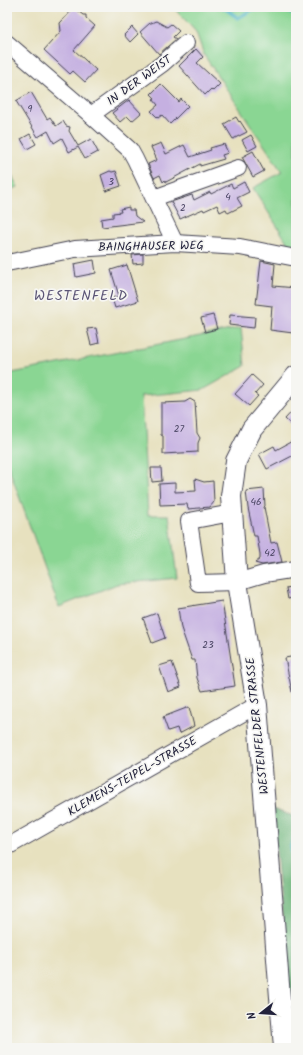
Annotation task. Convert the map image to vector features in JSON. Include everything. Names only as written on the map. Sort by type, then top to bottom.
[{"type":"main road","name":"WESTENFELDER STRASSE","points":[[284,1048],[257,705],[237,582],[231,496],[236,461],[252,429],[296,376]]},
{"type":"street","points":[[7,43],[130,150],[175,243]]},
{"type":"street","name":"IN DER WEIST","points":[[91,115],[162,64],[186,44]]},
{"type":"street","points":[[154,198],[238,168]]},
{"type":"street","name":"BAINGHAUSER WEG","points":[[7,263],[75,249],[175,243],[240,247],[296,258]]},
{"type":"street","points":[[232,513],[190,521],[198,583],[237,582],[264,574],[296,569]]},
{"type":"street","name":"KLEMENS-TEIPEL-STRASSE","points":[[7,847],[257,705]]},
{"type":"green space","points":[[171,7],[296,7],[296,253],[294,253],[253,188],[282,172],[204,55],[196,32],[179,13]]},
{"type":"green space","points":[[7,167],[18,187],[7,191]]},
{"type":"green space","points":[[241,328],[245,366],[203,390],[141,396],[148,515],[169,515],[177,578],[117,584],[59,607],[7,463],[7,374]]},
{"type":"green space","points":[[272,809],[296,817],[296,1048],[295,1048]]},
{"type":"building","points":[[74,8],[83,15],[86,15],[86,18],[95,26],[74,50],[96,70],[85,82],[73,71],[70,74],[44,50],[61,31],[60,23]]},
{"type":"building","points":[[156,21],[167,27],[171,24],[179,31],[173,37],[176,39],[159,54],[140,32],[150,23]]},
{"type":"building","points":[[132,27],[138,34],[130,42],[124,35]]},
{"type":"building","points":[[196,49],[203,57],[197,63],[220,84],[213,91],[211,89],[205,95],[179,66]]},
{"type":"building","points":[[161,84],[179,102],[181,99],[188,106],[170,124],[162,115],[158,118],[151,111],[158,105],[153,99],[155,98],[151,94]]},
{"type":"building","points":[[31,92],[47,119],[50,117],[56,126],[63,121],[66,126],[70,127],[69,131],[78,146],[91,139],[98,152],[85,159],[78,147],[69,152],[62,138],[54,143],[48,131],[38,137],[16,101]]},
{"type":"building","points":[[129,100],[141,113],[132,121],[127,116],[120,122],[112,113]]},
{"type":"building","points":[[236,117],[247,132],[233,139],[224,124]]},
{"type":"building","points":[[30,134],[36,144],[27,149],[21,139]]},
{"type":"building","points":[[251,135],[257,146],[248,151],[242,140]]},
{"type":"building","points":[[161,143],[166,154],[184,145],[190,157],[211,150],[210,148],[224,144],[228,153],[222,155],[224,159],[200,166],[200,164],[166,182],[165,180],[163,182],[160,175],[154,178],[148,164],[157,160],[151,147]]},
{"type":"building","points":[[253,151],[264,171],[253,177],[242,157]]},
{"type":"building","points":[[110,171],[116,171],[121,186],[106,191],[101,175]]},
{"type":"building","points":[[244,182],[249,192],[237,198],[242,206],[228,213],[226,209],[220,212],[217,205],[204,211],[203,209],[180,219],[171,202],[192,195],[194,200],[210,192],[211,194],[231,184],[233,188]]},
{"type":"building","points":[[129,207],[129,210],[134,210],[135,216],[143,222],[102,227],[101,219],[113,217],[113,213],[121,212],[120,209]]},
{"type":"building","points":[[143,254],[143,263],[133,264],[132,255]]},
{"type":"building","points":[[94,260],[96,273],[76,277],[74,264]]},
{"type":"building","points":[[261,261],[275,264],[273,286],[296,288],[293,333],[270,330],[272,306],[256,304]]},
{"type":"building","points":[[127,265],[138,301],[115,308],[112,298],[119,296],[111,270]]},
{"type":"building","points":[[213,315],[217,329],[205,332],[201,318]]},
{"type":"building","points":[[230,315],[255,317],[254,328],[229,325]]},
{"type":"building","points":[[96,328],[99,343],[91,345],[87,329]]},
{"type":"building","points":[[252,375],[263,385],[255,394],[258,396],[249,406],[235,394]]},
{"type":"building","points":[[190,399],[195,402],[197,433],[200,438],[198,443],[198,452],[163,454],[163,436],[161,435],[161,403],[185,402]]},
{"type":"building","points":[[296,407],[296,429],[285,419]]},
{"type":"building","points":[[296,439],[296,454],[267,469],[259,454],[274,446],[276,450]]},
{"type":"building","points":[[151,468],[161,468],[162,481],[152,482]]},
{"type":"building","points":[[195,479],[204,482],[213,481],[214,502],[210,507],[188,509],[187,504],[160,505],[159,484],[175,483],[175,492],[196,491]]},
{"type":"building","points":[[264,489],[264,507],[271,543],[277,542],[282,562],[262,565],[255,563],[260,559],[260,554],[257,536],[254,536],[246,491]]},
{"type":"building","points":[[296,586],[296,597],[288,599],[286,588]]},
{"type":"building","points":[[222,601],[235,686],[202,691],[197,678],[195,660],[192,660],[181,628],[178,608]]},
{"type":"building","points":[[157,613],[165,638],[152,643],[143,618]]},
{"type":"building","points":[[296,656],[296,692],[292,692],[285,658]]},
{"type":"building","points":[[172,662],[181,687],[168,692],[159,666]]},
{"type":"building","points":[[189,707],[194,726],[179,734],[177,728],[168,731],[163,717]]},
{"type":"waterway","points":[[223,7],[238,18],[257,7]]},
{"type":"waterway","points":[[283,7],[290,13],[296,13]]},
{"type":"waterway","points":[[296,833],[291,846],[296,879]]},
{"type":"district","name":"WESTENFELD","points":[[81,295]]}]
